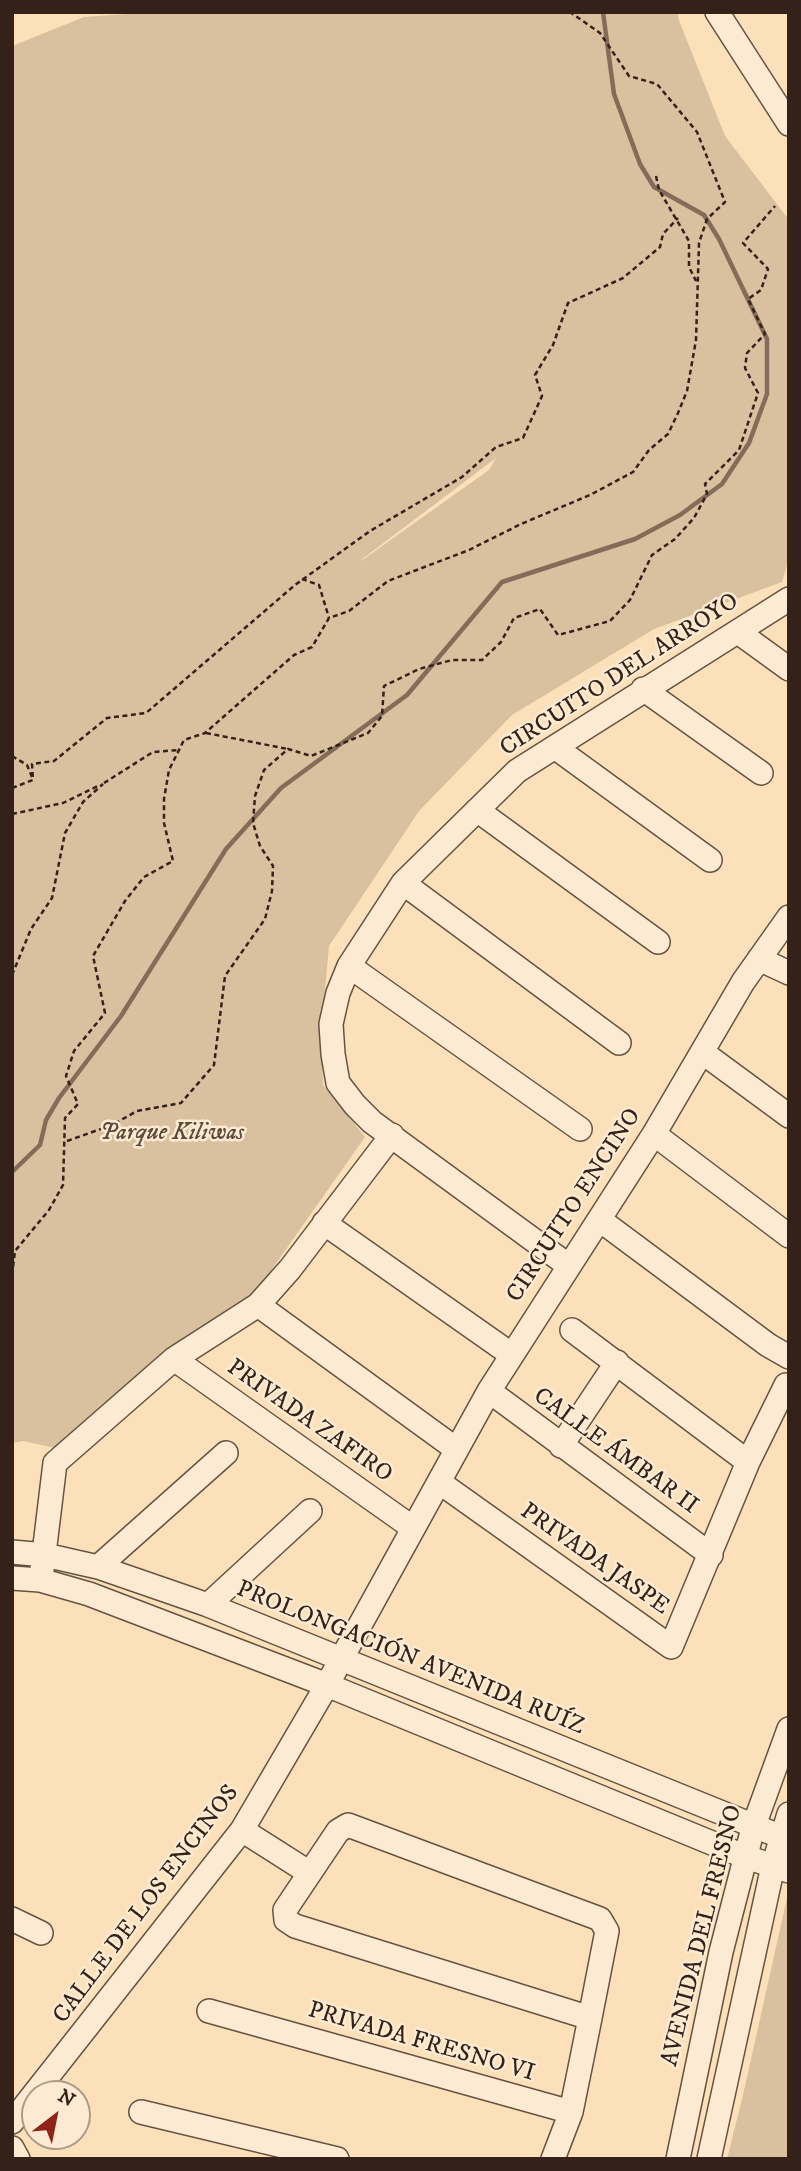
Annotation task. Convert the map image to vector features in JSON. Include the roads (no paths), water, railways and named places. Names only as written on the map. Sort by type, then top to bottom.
[{"type":"street","points":[[717,12],[789,124]]},
{"type":"street","name":"CIRCUITO DEL ARROYO","points":[[569,1266],[372,1122],[338,1083],[331,1024],[338,993],[349,966],[403,883],[517,771],[789,599]]},
{"type":"street","points":[[738,632],[789,669]]},
{"type":"street","points":[[643,689],[761,773]]},
{"type":"street","points":[[556,748],[710,860]]},
{"type":"street","points":[[477,810],[658,942]]},
{"type":"street","points":[[403,883],[619,1043]]},
{"type":"street","name":"CIRCUITO ENCINO","points":[[413,1528],[489,1391],[654,1134],[759,959],[789,917]]},
{"type":"street","points":[[759,959],[789,973]]},
{"type":"street","points":[[349,966],[580,1129]]},
{"type":"street","points":[[702,1052],[789,1116]]},
{"type":"street","points":[[654,1134],[789,1237]]},
{"type":"street","points":[[40,1580],[46,1555],[55,1464],[174,1359],[258,1305],[392,1135]]},
{"type":"street","points":[[600,1220],[768,1345],[789,1357]]},
{"type":"street","points":[[324,1223],[512,1355]]},
{"type":"street","points":[[258,1305],[456,1449]]},
{"type":"street","points":[[572,1330],[748,1462]]},
{"type":"street","name":"PRIVADA ZAFIRO","points":[[174,1359],[413,1528]]},
{"type":"street","points":[[561,1446],[617,1362]]},
{"type":"street","points":[[711,1555],[748,1462],[786,1385]]},
{"type":"street","name":"CALLE ÁMBAR II","points":[[489,1391],[711,1555]]},
{"type":"street","points":[[98,1567],[226,1453]]},
{"type":"street","name":"PRIVADA JASPE","points":[[439,1482],[671,1647],[711,1555]]},
{"type":"street","points":[[208,1605],[310,1511]]},
{"type":"street","name":"CALLE DE LOS ENCINOS","points":[[12,2122],[243,1830],[343,1657],[413,1528]]},
{"type":"street","name":"PROLONGACIÓN AVENIDA RUÍZ","points":[[12,1552],[46,1555],[98,1567],[208,1605],[343,1657],[785,1839]]},
{"type":"street","points":[[12,1578],[40,1580],[89,1594],[327,1685],[746,1857],[781,1868]]},
{"type":"street","name":"AVENIDA DEL FRESNO","points":[[678,2159],[720,1952],[753,1828],[789,1729]]},
{"type":"street","points":[[709,2159],[781,1868],[789,1814]]},
{"type":"street","points":[[553,2159],[571,2112],[590,2018],[607,1931],[605,1924],[575,1909],[348,1825],[338,1831],[285,1910],[286,1920],[295,1926],[590,2018]]},
{"type":"street","points":[[243,1830],[308,1872]]},
{"type":"street","points":[[12,1919],[41,1933]]},
{"type":"street","name":"PRIVADA FRESNO VI","points":[[209,2011],[571,2112]]},
{"type":"street","points":[[141,2112],[337,2159]]},
{"type":"street","points":[[12,2148],[18,2159]]},
{"type":"waterway","points":[[12,1172],[40,1145],[46,1120],[59,1098],[121,1016],[226,849],[281,788],[407,695],[502,582],[635,539],[680,515],[722,484],[749,443],[767,394],[767,339],[719,239],[704,215],[654,187],[640,164],[614,94],[603,12]]},
{"type":"park label","name":"Parque Kiliwas","points":[[172,1134]]}]
